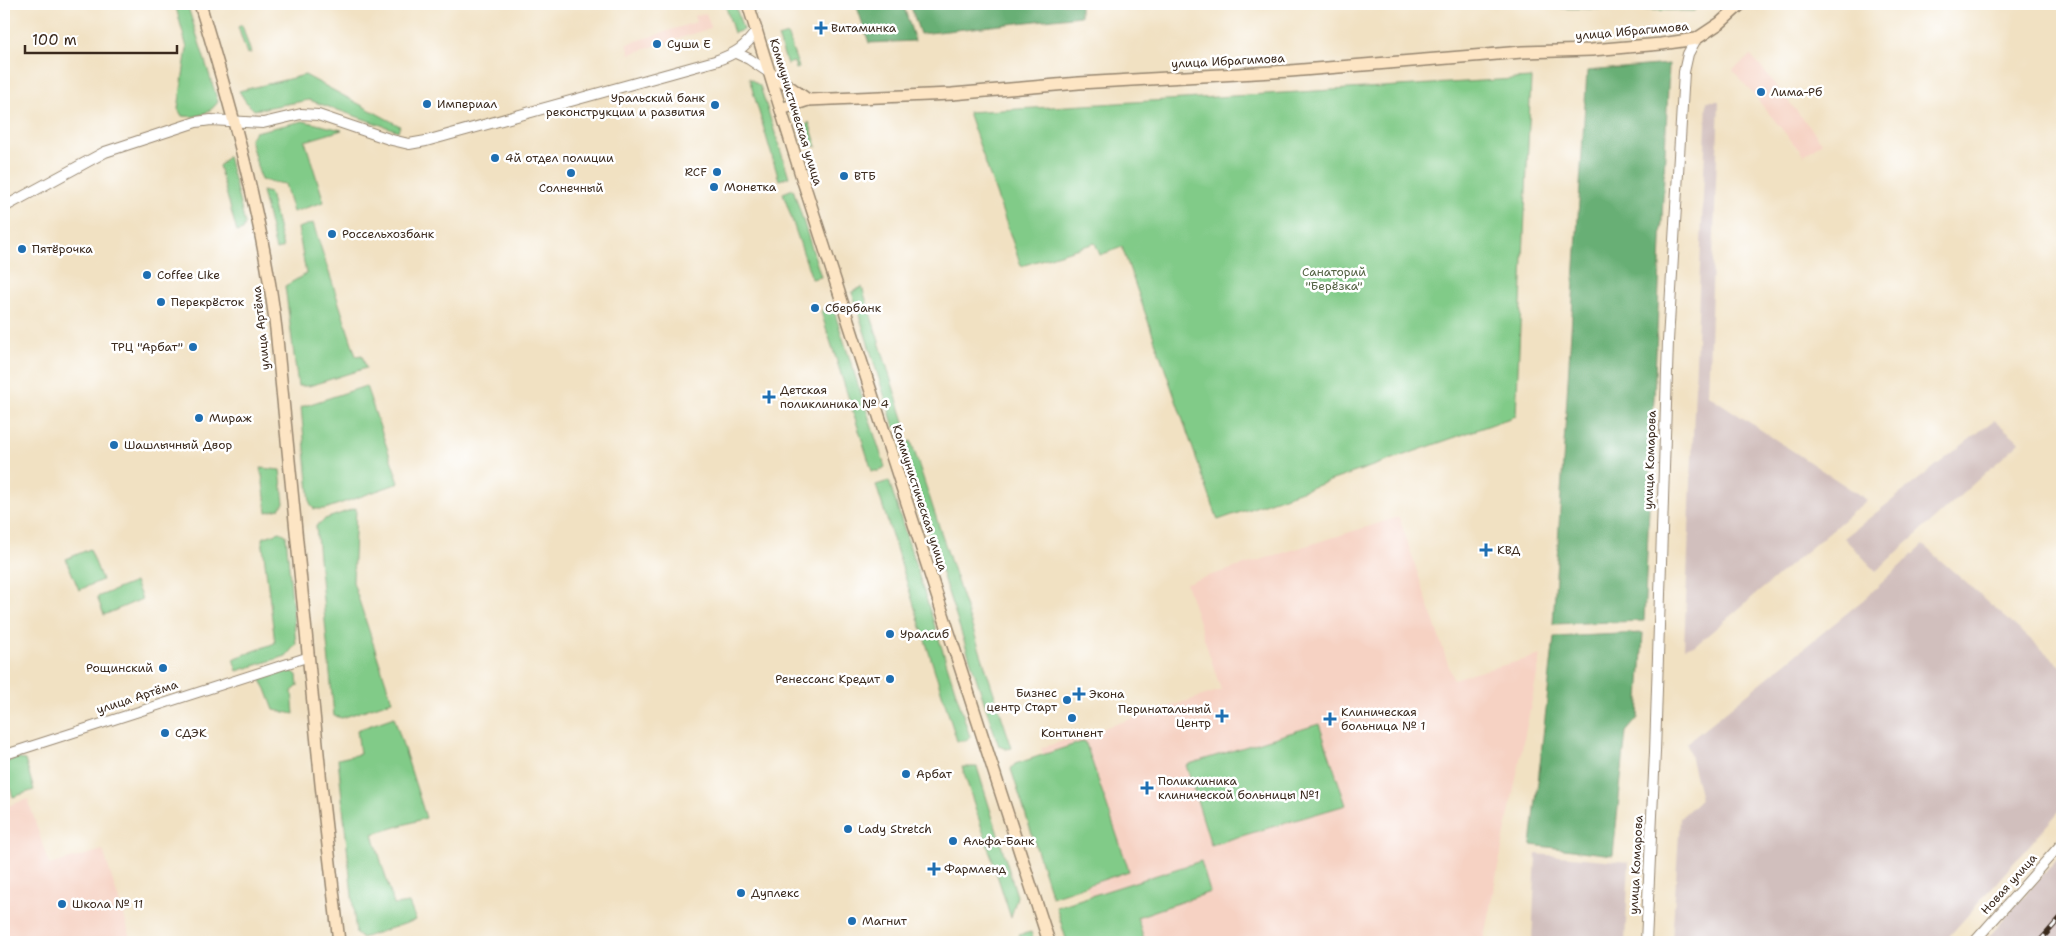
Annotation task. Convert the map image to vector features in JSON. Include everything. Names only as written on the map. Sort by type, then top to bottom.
[{"type":"main road","name":"улица Артёма","points":[[200,4],[234,122],[267,267],[276,329],[308,657],[339,942]]},
{"type":"main road","name":"Коммунистическая улица","points":[[748,4],[780,109],[1048,942]]},
{"type":"main road","points":[[1696,38],[1720,23],[1741,4]]},
{"type":"main road","name":"улица Ибрагимова","points":[[780,109],[808,100],[952,94],[1079,83],[1290,71],[1522,52],[1592,50],[1696,38]]},
{"type":"main road","points":[[770,73],[808,100]]},
{"type":"street","points":[[4,207],[104,152],[196,122],[212,120],[263,123],[301,114],[318,115],[409,144],[519,116],[736,53],[749,42],[757,30]]},
{"type":"street","name":"улица Комарова","points":[[1646,942],[1655,752],[1668,340],[1684,72],[1688,54],[1696,38]]},
{"type":"street","points":[[736,53],[770,73]]},
{"type":"street","name":"улица Артёма","points":[[4,755],[308,657]]},
{"type":"street","name":"Новая улица","points":[[1974,942],[2062,843]]},
{"type":"shaded area","points":[[706,13],[711,28],[630,54],[627,44],[696,22],[694,16]]},
{"type":"shaded area","points":[[1751,55],[1822,142],[1804,156],[1733,70]]},
{"type":"shaded area","points":[[1707,101],[1719,101],[1708,395],[1867,500],[1696,645],[1684,648]]},
{"type":"shaded area","points":[[1994,420],[2020,442],[1876,571],[1844,538]]},
{"type":"shaded area","name":"Клиническая больница № 1","points":[[1399,517],[1453,679],[1541,655],[1483,942],[1105,942],[1041,748],[1221,690],[1186,583]]},
{"type":"shaded area","points":[[1923,545],[2062,667],[2062,808],[1944,942],[1672,942],[1680,818],[1701,799],[1687,743],[1863,600]]},
{"type":"shaded area","name":"Школа № 11","points":[[28,799],[49,865],[103,850],[132,942],[4,942],[4,807]]},
{"type":"shaded area","points":[[2062,853],[2062,942],[1984,942]]},
{"type":"shaded area","points":[[1536,854],[1629,862],[1625,942],[1532,942]]},
{"type":"green space","points":[[175,4],[187,4],[218,102],[211,110],[198,116],[182,116],[178,109],[187,48]]},
{"type":"green space","points":[[725,4],[735,4],[743,30],[734,33]]},
{"type":"green space","points":[[856,4],[903,4],[915,41],[869,43]]},
{"type":"green space","points":[[910,4],[1080,4],[1080,16],[920,34]]},
{"type":"green space","points":[[1560,4],[1701,4],[1694,11],[1555,8]]},
{"type":"green space","points":[[242,25],[251,53],[247,54],[238,27]]},
{"type":"green space","points":[[787,34],[799,68],[796,69],[794,62],[787,64],[778,37]]},
{"type":"green space","points":[[1669,64],[1644,621],[1553,624],[1587,71]]},
{"type":"green space","points":[[305,75],[400,126],[398,131],[309,100],[254,110],[239,91]]},
{"type":"green space","points":[[749,78],[760,86],[789,177],[779,180]]},
{"type":"green space","name":"Санаторий \"Берёзка\"","points":[[1531,78],[1516,416],[1218,520],[1122,247],[1100,255],[1095,243],[1021,266],[968,112]]},
{"type":"green space","points":[[303,121],[342,130],[305,141],[324,202],[293,212],[285,184],[261,180],[250,139],[255,132]]},
{"type":"green space","points":[[809,122],[817,147],[804,143],[801,132]]},
{"type":"green space","points":[[228,156],[245,224],[243,230],[237,232],[219,166]]},
{"type":"green space","points":[[793,189],[821,277],[812,279],[783,193]]},
{"type":"green space","points":[[262,191],[270,193],[283,248],[276,250]]},
{"type":"green space","points":[[313,223],[356,356],[362,355],[366,368],[309,386],[298,386],[285,286],[306,274],[298,228]]},
{"type":"green space","points":[[862,287],[906,428],[894,427],[852,292]]},
{"type":"green space","points":[[825,306],[830,307],[834,311],[885,467],[879,471],[872,471],[821,312]]},
{"type":"green space","points":[[366,386],[399,483],[325,509],[314,509],[310,503],[301,407]]},
{"type":"green space","points":[[911,441],[1012,748],[1006,749],[999,746],[992,726],[900,446]]},
{"type":"green space","points":[[261,468],[280,470],[284,503],[279,509],[267,512]]},
{"type":"green space","points":[[889,481],[970,737],[964,741],[957,741],[876,485]]},
{"type":"green space","points":[[356,508],[353,582],[392,701],[342,718],[334,716],[316,526],[325,519]]},
{"type":"green space","points":[[280,532],[286,535],[296,644],[286,656],[237,671],[233,659],[275,643],[262,538]]},
{"type":"green space","points":[[90,549],[102,580],[79,590],[66,559]]},
{"type":"green space","points":[[135,582],[142,599],[104,615],[97,597]]},
{"type":"green space","points":[[1643,633],[1638,718],[1626,732],[1613,855],[1531,845],[1554,637]]},
{"type":"green space","points":[[289,669],[297,675],[298,686],[292,691],[294,714],[274,710],[259,677]]},
{"type":"green space","points":[[394,717],[426,818],[373,834],[394,905],[409,903],[416,920],[362,938],[356,934],[338,759],[360,754],[357,730]]},
{"type":"green space","points":[[1319,724],[1346,805],[1211,845],[1186,765]]},
{"type":"green space","points":[[1085,741],[1129,871],[1052,897],[1011,769],[1015,764]]},
{"type":"green space","points":[[15,758],[25,760],[34,790],[13,797],[4,768],[5,763]]},
{"type":"green space","points":[[962,767],[977,767],[1017,896],[1011,918]]},
{"type":"green space","points":[[1201,861],[1210,892],[1137,917],[1145,942],[1067,942],[1056,907]]},
{"type":"green space","points":[[1031,932],[1034,942],[1021,942],[1019,935]]},
{"type":"railway","points":[[2039,942],[2062,916]]},
{"type":"place","name":"Витаминка","points":[[821,28]]},
{"type":"place","name":"Суши Е","points":[[657,44]]},
{"type":"place","name":"Лима-Рб","points":[[1761,92]]},
{"type":"place","name":"Империал","points":[[427,104]]},
{"type":"place","name":"Уральский банк реконструкции и развития","points":[[715,105]]},
{"type":"place","name":"4й отдел полиции","points":[[495,158]]},
{"type":"place","name":"RCF","points":[[717,172]]},
{"type":"place","name":"Солнечный","points":[[571,173]]},
{"type":"place","name":"ВТБ","points":[[844,176]]},
{"type":"place","name":"Монетка","points":[[714,187]]},
{"type":"place","name":"Россельхозбанк","points":[[332,234]]},
{"type":"place","name":"Пятёрочка","points":[[22,249]]},
{"type":"place","name":"Coffee Like","points":[[147,275]]},
{"type":"place","name":"Перекрёсток","points":[[161,302]]},
{"type":"place","name":"Сбербанк","points":[[815,308]]},
{"type":"place","name":"ТРЦ \"Арбат\"","points":[[193,347]]},
{"type":"place","name":"Детская поликлиника № 4","points":[[769,397]]},
{"type":"place","name":"Мираж","points":[[199,418]]},
{"type":"place","name":"Шашлычный Двор","points":[[114,445]]},
{"type":"place","name":"КВД","points":[[1486,550]]},
{"type":"place","name":"Уралсиб","points":[[890,634]]},
{"type":"place","name":"Рощинский","points":[[163,668]]},
{"type":"place","name":"Ренессанс Кредит","points":[[890,679]]},
{"type":"place","name":"Экона","points":[[1079,694]]},
{"type":"place","name":"Бизнес центр Старт","points":[[1067,700]]},
{"type":"place","name":"Перинатальный Центр","points":[[1222,716]]},
{"type":"place","name":"Континент","points":[[1072,718]]},
{"type":"place","name":"Клиническая больница № 1","points":[[1330,719]]},
{"type":"place","name":"СДЭК","points":[[165,733]]},
{"type":"place","name":"Арбат","points":[[906,774]]},
{"type":"place","name":"Поликлиника клинической больницы №1","points":[[1147,788]]},
{"type":"place","name":"Lady Stretch","points":[[848,829]]},
{"type":"place","name":"Альфа-Банк","points":[[953,841]]},
{"type":"place","name":"Фармленд","points":[[934,869]]},
{"type":"place","name":"Дуплекс","points":[[741,893]]},
{"type":"place","name":"Школа № 11","points":[[62,904]]},
{"type":"place","name":"Магнит","points":[[852,921]]}]
